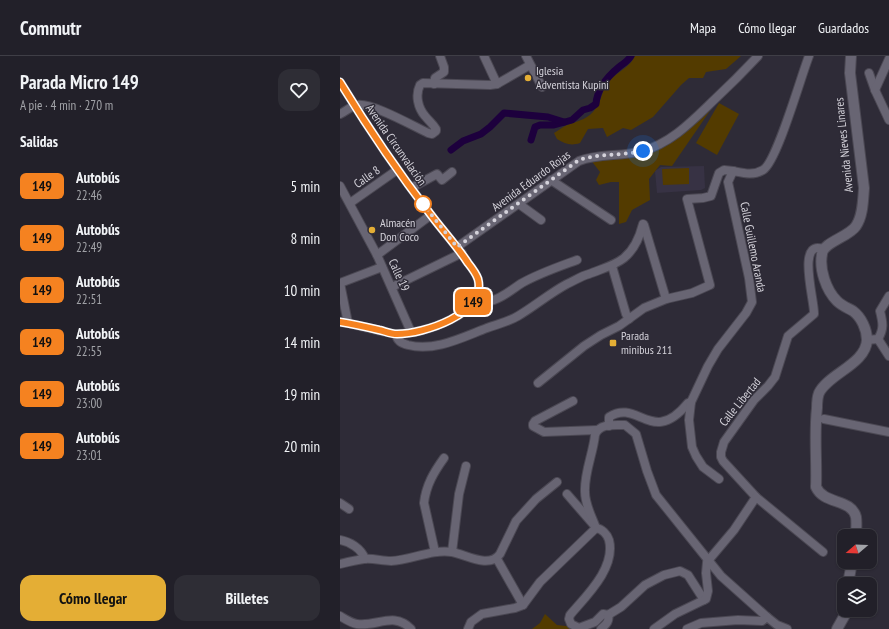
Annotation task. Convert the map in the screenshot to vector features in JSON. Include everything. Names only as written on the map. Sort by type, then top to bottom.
[{"type":"main road","name":"Avenida Nieves Linares","points":[[823,249],[827,245],[852,231],[860,219],[864,188],[850,73],[851,56]]},
{"type":"main road","points":[[823,249],[822,267],[830,292],[837,301],[853,311],[861,319],[867,340],[859,357],[841,373],[828,381],[821,389],[818,396],[816,417],[816,487],[822,496],[845,505],[854,512],[857,522],[856,529]]},
{"type":"main road","points":[[837,629],[844,617]]},
{"type":"street","points":[[434,84],[435,78],[444,72],[444,67],[440,56]]},
{"type":"street","points":[[484,56],[497,84]]},
{"type":"street","points":[[526,56],[542,87]]},
{"type":"street","name":"Avenida Eduardo Rojas","points":[[392,288],[460,250],[579,160],[603,155],[631,154],[662,144],[673,138],[758,56]]},
{"type":"street","points":[[538,383],[584,346],[601,334],[629,319],[644,308],[710,285],[687,199],[712,196],[719,173],[724,170],[757,174],[765,169],[770,163],[809,56]]},
{"type":"street","points":[[875,90],[889,59]]},
{"type":"street","points":[[340,114],[354,106],[361,105],[377,109],[432,134],[436,128],[421,110],[418,102],[417,95],[420,85],[423,83],[486,86],[497,84],[530,65]]},
{"type":"street","points":[[869,73],[889,120]]},
{"type":"street","name":"Avenida Circunvalación","points":[[340,82],[376,140],[397,170],[460,250],[475,273],[478,279],[478,289],[475,298]]},
{"type":"street","name":"Calle 8","points":[[350,203],[397,170]]},
{"type":"street","name":"Calle Guillemo Aranda","points":[[719,479],[702,467],[692,447],[689,428],[691,402],[697,387],[718,349],[746,313],[752,302],[749,278],[728,186],[728,182],[733,171]]},
{"type":"street","points":[[411,188],[437,174],[442,180],[452,172]]},
{"type":"street","points":[[551,180],[611,220]]},
{"type":"street","name":"Calle 19","points":[[340,186],[382,267],[411,332]]},
{"type":"street","points":[[519,204],[541,220]]},
{"type":"street","points":[[376,255],[431,215]]},
{"type":"street","points":[[396,334],[396,338],[401,342],[412,346],[428,347],[442,344],[504,323],[518,316],[549,294],[587,274],[612,266],[625,257],[632,250],[641,232],[643,224],[666,300]]},
{"type":"street","name":"Calle Libertad","points":[[823,249],[818,247],[815,248],[811,251],[809,256],[809,273],[814,314],[788,336],[775,377],[754,400],[721,448],[721,457],[723,461],[756,497],[823,552]]},
{"type":"street","points":[[382,267],[340,283],[344,323],[396,334],[429,329],[457,316],[468,307],[475,298],[485,302],[494,300],[522,283],[550,269],[577,260]]},
{"type":"street","points":[[612,266],[626,314],[629,319]]},
{"type":"street","points":[[878,339],[883,327],[881,309],[889,296]]},
{"type":"street","points":[[882,321],[886,320],[889,315]]},
{"type":"street","points":[[867,340],[878,339]]},
{"type":"street","points":[[878,339],[889,356]]},
{"type":"street","points":[[573,401],[535,421],[533,426],[544,432],[597,430],[600,427],[625,425],[636,434],[656,495],[674,519],[721,576],[767,617],[776,627],[787,629]]},
{"type":"street","points":[[609,426],[609,417],[621,412],[630,413],[656,423],[665,422],[680,412],[688,403],[691,402]]},
{"type":"street","points":[[824,419],[889,432]]},
{"type":"street","points":[[596,528],[587,505],[585,493],[586,479],[597,430]]},
{"type":"street","points":[[435,552],[424,497],[432,475],[444,458]]},
{"type":"street","points":[[452,552],[459,494],[466,466]]},
{"type":"street","points":[[340,564],[365,559],[393,561],[435,552],[452,552],[483,561],[497,559],[506,544],[516,521],[536,499],[557,482]]},
{"type":"street","points":[[567,494],[596,528],[600,528],[604,532],[608,538],[610,550],[606,564],[596,585],[570,615],[569,618],[571,624],[579,628],[594,622],[603,614],[607,614],[608,616]]},
{"type":"street","points":[[654,629],[675,614],[704,600],[708,596],[707,562],[734,530],[756,497]]},
{"type":"street","points":[[340,503],[349,509]]},
{"type":"street","points":[[468,629],[471,622],[482,614],[515,608],[523,605],[540,582],[596,528]]},
{"type":"street","points":[[340,540],[354,546],[361,552],[365,559]]},
{"type":"street","points":[[497,559],[523,605]]},
{"type":"street","points":[[608,616],[621,607],[645,585],[664,575],[680,571],[688,575],[704,600]]},
{"type":"street","points":[[340,616],[358,624],[370,624],[393,620],[400,621],[411,629]]},
{"type":"street","points":[[601,629],[609,620],[608,616]]},
{"type":"street","points":[[686,629],[701,623],[738,620],[762,621],[767,617]]},
{"type":"shaded area","points":[[635,56],[741,56],[726,69],[706,72],[703,78],[689,78],[653,117],[631,130],[623,128],[607,137],[603,128],[588,129],[580,143],[574,144],[565,143],[557,139],[554,133],[565,126],[583,119],[593,112],[599,104],[605,87],[610,80],[624,69]]},
{"type":"shaded area","points":[[727,86],[672,166],[660,165],[649,179],[650,200],[632,210],[626,222],[619,224],[619,182],[599,185],[596,180],[600,172],[590,159],[662,143]]},
{"type":"shaded area","points":[[719,103],[739,114],[717,155],[696,143]]},
{"type":"shaded area","points":[[704,166],[705,188],[701,190],[657,193],[655,171],[661,167]]},
{"type":"shaded area","points":[[689,168],[689,184],[663,185],[662,169]]},
{"type":"shaded area","points":[[545,614],[557,625],[574,627],[572,629],[532,629],[540,623]]},
{"type":"waterway","points":[[531,140],[535,127],[540,125],[554,125],[572,120],[583,110],[596,104],[598,93],[604,83],[611,74],[631,56]]},
{"type":"waterway","points":[[451,150],[463,141],[481,134],[504,113],[548,117],[564,122]]},
{"type":"bus line","name":"149","points":[[340,82],[376,140],[397,170],[457,247],[475,273],[478,279],[478,289],[475,298],[468,307],[457,316],[429,329],[396,334],[340,322]]},
{"type":"place","name":"Iglesia Adventista Kupini","points":[[528,78]]},
{"type":"place","name":"Almacén Don Coco","points":[[372,230]]},
{"type":"place","name":"Parada minibus 211","points":[[613,343]]},
{"type":"route","points":[[423,204],[457,247],[497,220],[579,160],[594,156],[631,154],[643,151]]}]
